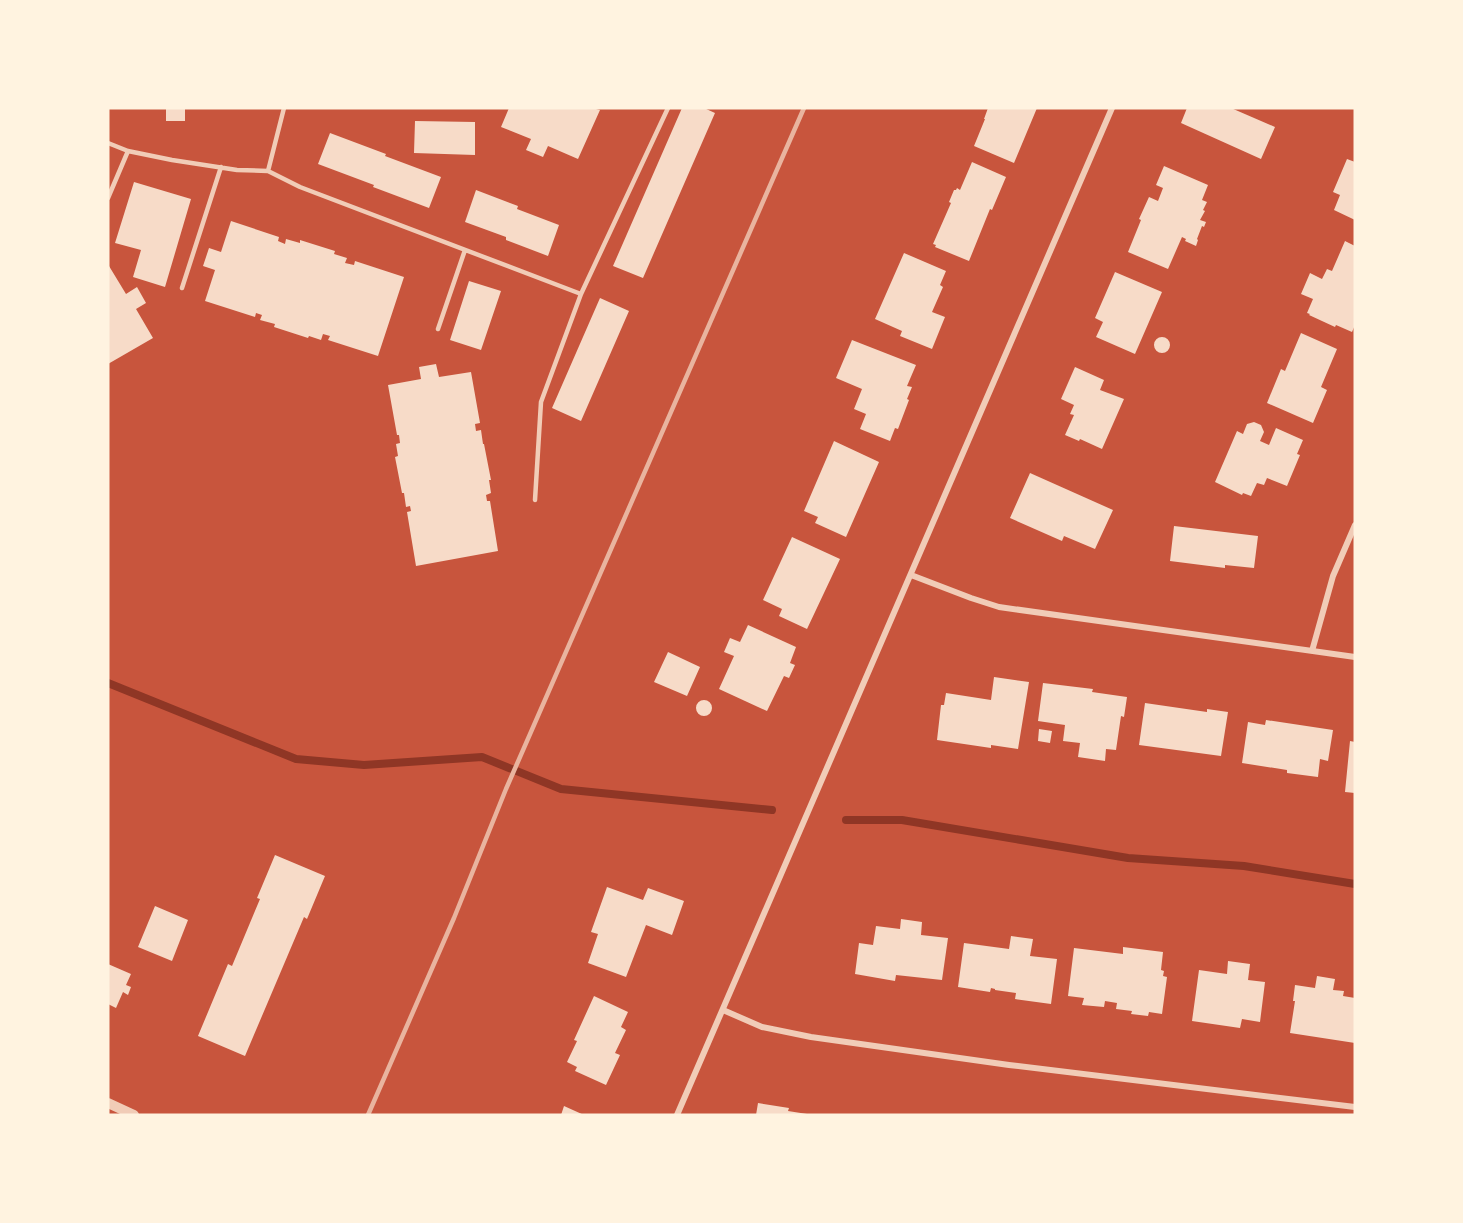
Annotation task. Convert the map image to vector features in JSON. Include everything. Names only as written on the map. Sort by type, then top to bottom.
[{"type":"street","points":[[677,1115],[1112,108]]},
{"type":"street","points":[[1312,651],[1333,576],[1355,525]]},
{"type":"street","points":[[911,574],[999,607],[1355,657]]},
{"type":"street","points":[[723,1010],[762,1027],[811,1037],[1009,1065],[1355,1107]]},
{"type":"street","points":[[108,1103],[126,1113]]},
{"type":"lane","points":[[268,171],[284,108]]},
{"type":"lane","points":[[535,501],[541,402],[581,294],[668,108]]},
{"type":"lane","points":[[108,143],[128,151],[172,160],[237,170],[268,171],[300,187],[581,294]]},
{"type":"lane","points":[[108,198],[128,151]]},
{"type":"lane","points":[[182,288],[220,167]]},
{"type":"lane","points":[[438,329],[465,250]]},
{"type":"building","points":[[166,108],[185,108],[185,121],[166,121]]},
{"type":"building","points":[[509,108],[597,108],[600,110],[578,159],[548,146],[543,157],[526,150],[531,139],[501,127]]},
{"type":"building","points":[[682,108],[704,108],[715,113],[643,278],[613,266]]},
{"type":"building","points":[[988,108],[1037,108],[1014,163],[974,146]]},
{"type":"building","points":[[1187,108],[1231,108],[1275,127],[1261,159],[1181,123]]},
{"type":"building","points":[[415,121],[475,122],[475,155],[414,153]]},
{"type":"building","points":[[330,133],[441,177],[429,208],[318,164]]},
{"type":"building","points":[[1347,159],[1355,162],[1355,220],[1334,210],[1340,195],[1333,192]]},
{"type":"building","points":[[972,162],[1006,177],[969,261],[935,247],[936,245],[933,244],[951,203],[949,202],[954,190],[957,188],[960,190]]},
{"type":"building","points":[[1164,166],[1208,185],[1202,200],[1207,202],[1203,210],[1205,211],[1200,220],[1206,222],[1204,227],[1202,226],[1196,246],[1182,237],[1168,269],[1128,252],[1149,197],[1158,201],[1163,188],[1156,185]]},
{"type":"building","points":[[134,182],[191,199],[165,287],[133,277],[141,250],[115,243]]},
{"type":"building","points":[[476,190],[559,225],[548,256],[465,222]]},
{"type":"building","points":[[231,221],[279,237],[278,241],[285,244],[286,239],[300,243],[300,240],[335,251],[334,254],[347,258],[345,263],[354,265],[355,261],[404,277],[378,356],[328,340],[330,336],[323,334],[321,340],[309,336],[308,338],[260,320],[262,315],[256,313],[255,317],[205,301],[215,270],[203,266],[209,248],[221,252]]},
{"type":"building","points":[[1345,241],[1355,246],[1355,325],[1352,332],[1309,315],[1307,313],[1313,299],[1301,294],[1310,273],[1322,279],[1327,269],[1332,271]]},
{"type":"building","points":[[904,253],[946,271],[940,285],[943,287],[932,312],[945,317],[932,349],[900,336],[902,331],[875,319]]},
{"type":"building","points":[[108,267],[126,294],[137,287],[146,303],[136,309],[153,338],[108,364]]},
{"type":"building","points":[[1115,272],[1162,292],[1135,354],[1096,337],[1103,322],[1095,318]]},
{"type":"building","points":[[469,281],[501,291],[481,350],[450,340]]},
{"type":"building","points":[[600,298],[629,311],[581,421],[552,408]]},
{"type":"building","points":[[1301,333],[1337,349],[1321,387],[1327,390],[1313,423],[1267,403],[1281,369],[1285,371]]},
{"type":"building","points":[[1162,337],[1168,339],[1170,345],[1168,351],[1162,353],[1156,351],[1154,345],[1156,339]]},
{"type":"building","points":[[852,340],[916,365],[907,386],[912,387],[907,399],[909,400],[898,429],[895,428],[890,441],[860,429],[866,414],[854,409],[862,389],[836,378]]},
{"type":"building","points":[[436,364],[439,377],[471,372],[480,423],[475,424],[476,431],[481,430],[491,480],[489,480],[491,493],[486,495],[487,501],[490,501],[498,551],[416,566],[407,512],[411,511],[410,506],[406,507],[395,457],[398,456],[396,444],[400,443],[388,385],[421,379],[419,367]]},
{"type":"building","points":[[1075,367],[1104,380],[1100,390],[1124,399],[1102,449],[1065,435],[1074,415],[1070,414],[1074,405],[1061,399]]},
{"type":"building","points":[[1254,422],[1261,425],[1264,432],[1260,441],[1269,445],[1276,428],[1303,440],[1297,454],[1300,455],[1287,486],[1267,478],[1264,485],[1257,483],[1251,496],[1243,493],[1242,495],[1215,482],[1237,431],[1243,434],[1247,424]]},
{"type":"building","points":[[834,441],[879,462],[846,537],[815,523],[818,517],[804,511]]},
{"type":"building","points":[[1030,473],[1113,510],[1095,549],[1064,536],[1062,541],[1010,518]]},
{"type":"building","points":[[1174,526],[1258,536],[1254,568],[1225,565],[1225,568],[1170,561]]},
{"type":"building","points":[[792,537],[840,559],[807,629],[779,616],[782,609],[763,600]]},
{"type":"building","points":[[748,625],[796,647],[790,663],[795,665],[789,678],[784,676],[767,711],[719,689],[734,656],[724,652],[730,638],[740,642]]},
{"type":"building","points":[[668,652],[700,667],[687,696],[654,682]]},
{"type":"building","points":[[994,677],[1029,682],[1018,749],[991,745],[991,748],[937,740],[941,705],[944,705],[946,693],[991,700]]},
{"type":"building","points":[[1043,683],[1093,689],[1092,692],[1127,697],[1124,717],[1121,716],[1116,750],[1106,749],[1105,761],[1078,757],[1080,743],[1063,741],[1065,725],[1038,721]]},
{"type":"building","points":[[701,700],[707,700],[712,708],[710,714],[701,716],[696,711],[696,705]]},
{"type":"building","points":[[1145,703],[1207,712],[1207,709],[1228,712],[1221,756],[1139,745]]},
{"type":"building","points":[[1266,720],[1333,730],[1328,761],[1320,759],[1318,777],[1242,763],[1248,722],[1265,725]]},
{"type":"building","points":[[1039,729],[1052,731],[1050,743],[1038,741]]},
{"type":"building","points":[[1350,741],[1355,742],[1355,793],[1345,792]]},
{"type":"building","points":[[275,855],[325,876],[307,919],[304,917],[245,1056],[198,1036],[228,964],[232,966],[260,899],[257,898]]},
{"type":"building","points":[[607,887],[643,900],[648,888],[684,901],[672,935],[646,925],[626,977],[588,963],[598,934],[591,932]]},
{"type":"building","points":[[155,906],[188,920],[172,961],[138,947]]},
{"type":"building","points":[[901,919],[922,922],[921,935],[948,938],[942,980],[896,975],[895,981],[855,974],[859,943],[873,945],[876,926],[900,929]]},
{"type":"building","points":[[1011,936],[1033,939],[1030,956],[1057,959],[1051,1004],[1015,999],[1016,993],[991,988],[990,992],[958,987],[964,943],[1009,949]]},
{"type":"building","points":[[1123,947],[1163,952],[1161,970],[1164,971],[1163,976],[1167,977],[1162,1014],[1149,1012],[1148,1016],[1131,1014],[1132,1011],[1116,1009],[1117,1003],[1105,1001],[1104,1007],[1082,1005],[1084,998],[1068,996],[1074,948],[1123,954]]},
{"type":"building","points":[[1228,961],[1250,964],[1248,980],[1265,982],[1260,1022],[1242,1019],[1240,1028],[1192,1021],[1199,970],[1227,974]]},
{"type":"building","points":[[108,964],[131,974],[126,985],[131,987],[128,995],[123,992],[116,1008],[108,1004]]},
{"type":"building","points":[[1317,976],[1335,979],[1333,990],[1344,991],[1343,996],[1355,998],[1355,1043],[1290,1033],[1295,985],[1315,988]]},
{"type":"building","points":[[594,996],[628,1012],[621,1027],[626,1030],[615,1053],[620,1055],[606,1085],[575,1071],[577,1067],[567,1062],[577,1041],[574,1040]]},
{"type":"building","points":[[758,1103],[789,1108],[788,1111],[807,1115],[756,1115]]},
{"type":"building","points":[[564,1106],[584,1115],[561,1115]]},
{"type":"waterway","points":[[108,683],[296,759],[364,765],[482,757],[561,789],[772,810]]},
{"type":"waterway","points":[[846,820],[902,820],[1128,858],[1244,866],[1355,884]]},
{"type":"railway","points":[[368,1115],[454,918],[506,789],[804,108]]}]
